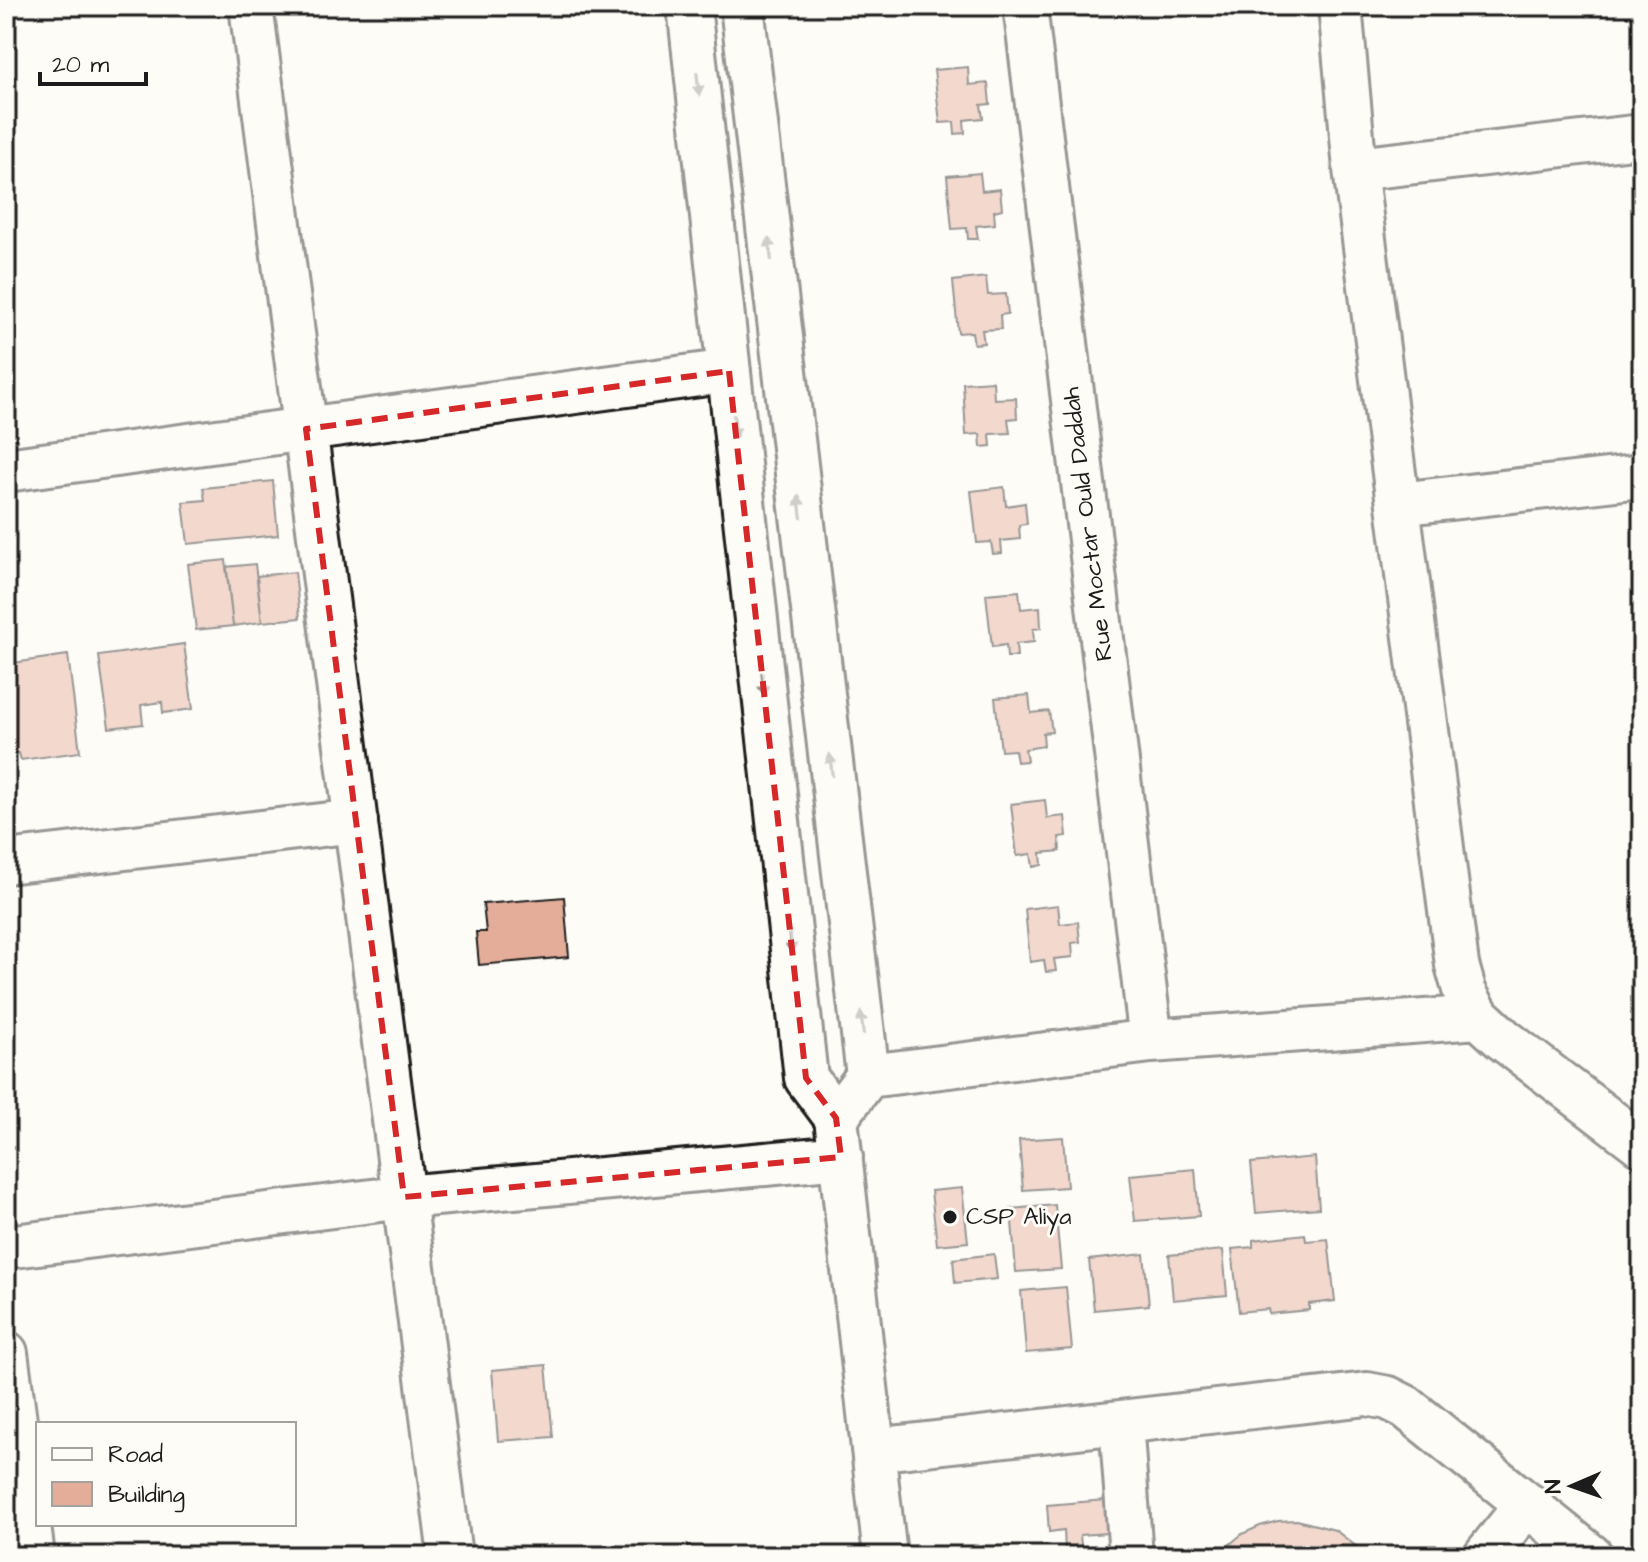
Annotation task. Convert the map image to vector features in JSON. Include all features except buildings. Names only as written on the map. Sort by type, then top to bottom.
[{"type":"street","points":[[251,6],[450,1556]]},
{"type":"street","points":[[689,6],[806,1078],[838,1138],[885,1556]]},
{"type":"street","points":[[742,6],[868,1076],[838,1138]]},
{"type":"street","name":"Rue Moctar Ould Daddah","points":[[1025,6],[1151,1041]]},
{"type":"street","points":[[1340,6],[1355,169],[1457,965],[1465,993],[1479,1017],[1503,1039],[1642,1145]]},
{"type":"street","points":[[1355,169],[1642,136]]},
{"type":"street","points":[[6,470],[729,371]]},
{"type":"street","points":[[1398,504],[1642,476]]},
{"type":"street","points":[[6,862],[356,821]]},
{"type":"street","points":[[868,1076],[1151,1041],[1479,1017]]},
{"type":"street","points":[[6,1247],[838,1138]]},
{"type":"street","points":[[6,1353],[33,1556]]},
{"type":"street","points":[[873,1450],[1367,1394],[1388,1398],[1406,1407],[1591,1556]]},
{"type":"street","points":[[1121,1422],[1131,1556]]},
{"type":"street","points":[[1485,1556],[1527,1504]]},
{"type":"highlighted area","points":[[729,371],[806,1078],[836,1118],[841,1157],[404,1197],[306,429]]},
{"type":"place","name":"CSP Aliya","points":[[950,1217]]}]
